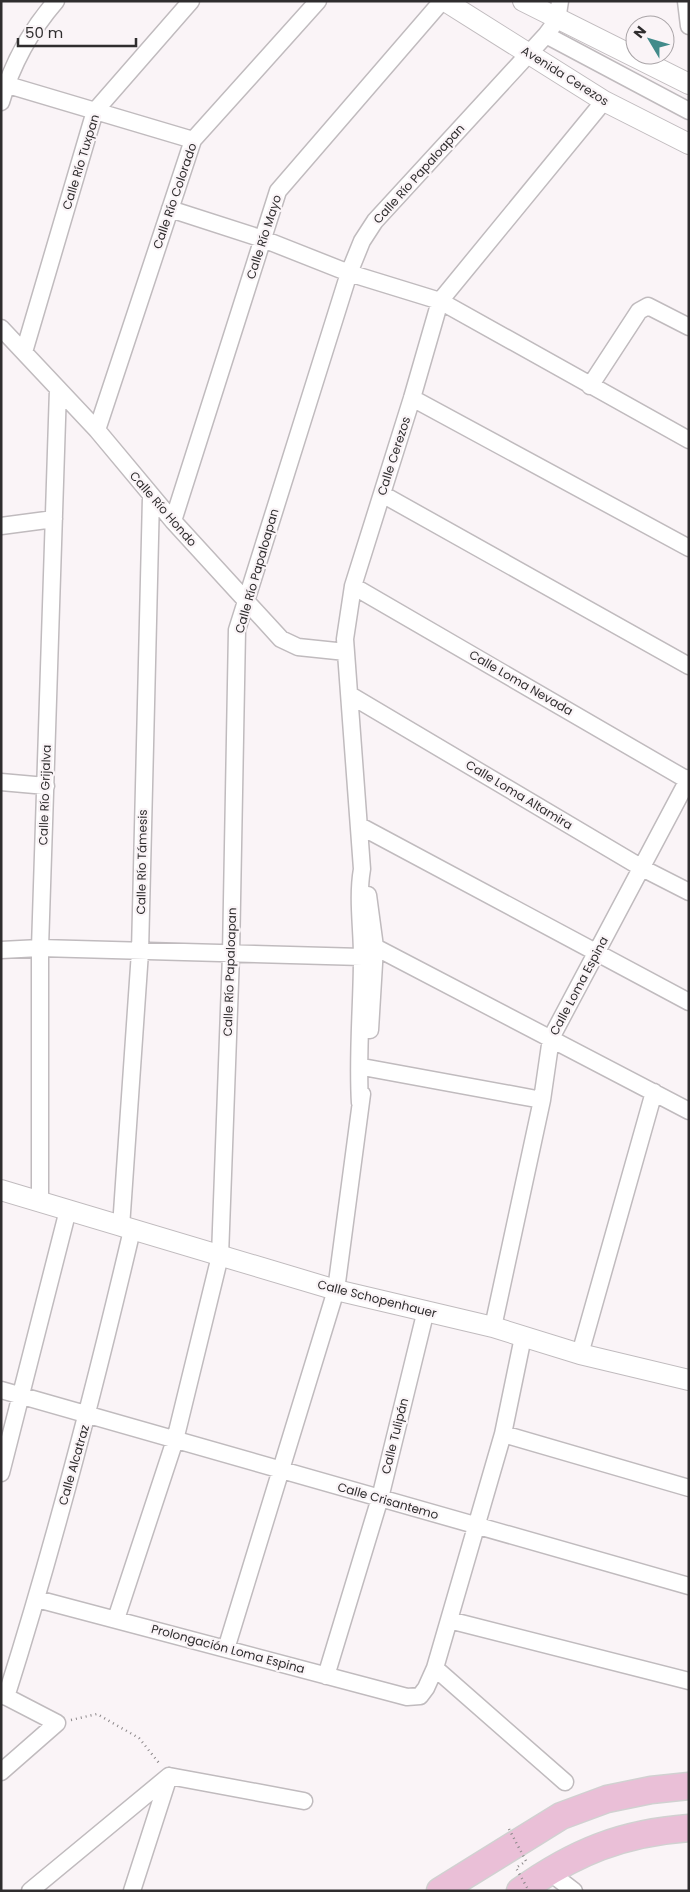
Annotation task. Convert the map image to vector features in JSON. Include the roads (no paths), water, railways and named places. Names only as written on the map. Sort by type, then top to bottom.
[{"type":"main road","points":[[440,1891],[561,1816],[607,1800],[651,1790],[689,1786]]},
{"type":"main road","points":[[520,1891],[548,1871],[590,1850],[623,1838],[654,1831],[689,1828]]},
{"type":"street","points":[[1,102],[4,84],[29,35],[56,1]]},
{"type":"street","name":"Calle Río Tuxpan","points":[[24,352],[96,111],[191,1]]},
{"type":"street","name":"Calle Río Colorado","points":[[97,430],[193,140],[318,1]]},
{"type":"street","name":"Avenida Cerezos","points":[[443,1],[530,53],[604,101],[689,144]]},
{"type":"street","name":"Calle Río Mayo","points":[[173,521],[278,191],[443,1]]},
{"type":"street","points":[[523,1],[554,19],[689,111]]},
{"type":"street","points":[[686,1],[689,26]]},
{"type":"street","points":[[554,19],[689,84]]},
{"type":"street","name":"Calle Río Papaloapan","points":[[116,1619],[175,1440],[220,1256],[231,955],[237,630],[349,273],[362,241],[375,221],[530,53],[554,19]]},
{"type":"street","points":[[4,84],[193,140]]},
{"type":"street","name":"Calle Cerezos","points":[[226,1649],[279,1470],[336,1290],[360,1103],[368,1068],[375,947],[367,886],[362,869],[345,639],[353,586],[412,398],[440,301],[604,101]]},
{"type":"street","points":[[170,210],[263,239],[349,273],[440,301],[689,440]]},
{"type":"street","points":[[590,386],[639,311],[648,306],[689,327]]},
{"type":"street","name":"Calle Río Hondo","points":[[1,328],[97,430],[151,497],[245,603],[281,639],[298,647],[346,652]]},
{"type":"street","name":"Calle Río Grijalva","points":[[40,1202],[40,948],[58,389]]},
{"type":"street","points":[[412,398],[689,548]]},
{"type":"street","points":[[382,494],[689,666]]},
{"type":"street","name":"Calle Río Támesis","points":[[126,1229],[140,952],[151,497]]},
{"type":"street","points":[[1,526],[54,519]]},
{"type":"street","name":"Calle Loma Nevada","points":[[353,586],[688,780]]},
{"type":"street","name":"Calle Loma Altamira","points":[[350,695],[642,868],[689,892]]},
{"type":"street","name":"Calle Loma Espina","points":[[493,1327],[542,1100],[551,1038],[688,780]]},
{"type":"street","points":[[1,782],[46,786]]},
{"type":"street","points":[[360,826],[689,1002]]},
{"type":"street","name":"Calle Cerezos","points":[[360,1103],[358,1068],[362,957],[358,888],[362,869]]},
{"type":"street","points":[[375,947],[689,1111]]},
{"type":"street","points":[[1,950],[40,948],[231,955],[362,957]]},
{"type":"street","points":[[368,1068],[542,1100]]},
{"type":"street","points":[[580,1354],[654,1092]]},
{"type":"street","name":"Calle Schopenhauer","points":[[1,1190],[126,1229],[336,1290],[493,1327],[580,1354],[689,1380]]},
{"type":"street","points":[[1,1473],[68,1210]]},
{"type":"street","name":"Calle Alcatraz","points":[[3,1696],[37,1599],[88,1416],[126,1229]]},
{"type":"street","name":"Calle Tulipán","points":[[326,1676],[380,1498],[426,1310]]},
{"type":"street","points":[[523,1337],[503,1434],[435,1668],[565,1782]]},
{"type":"street","name":"Calle Crisantemo","points":[[1,1390],[689,1586]]},
{"type":"street","points":[[503,1434],[689,1488]]},
{"type":"street","name":"Prolongación Loma Espina","points":[[37,1599],[408,1697],[420,1696],[426,1688],[435,1668]]},
{"type":"street","points":[[449,1620],[689,1681]]},
{"type":"street","points":[[1,1772],[57,1723],[3,1696]]},
{"type":"street","points":[[169,1776],[304,1801]]},
{"type":"street","points":[[30,1891],[169,1776]]},
{"type":"street","points":[[132,1891],[169,1776]]},
{"type":"street","points":[[548,1871],[574,1891]]}]
